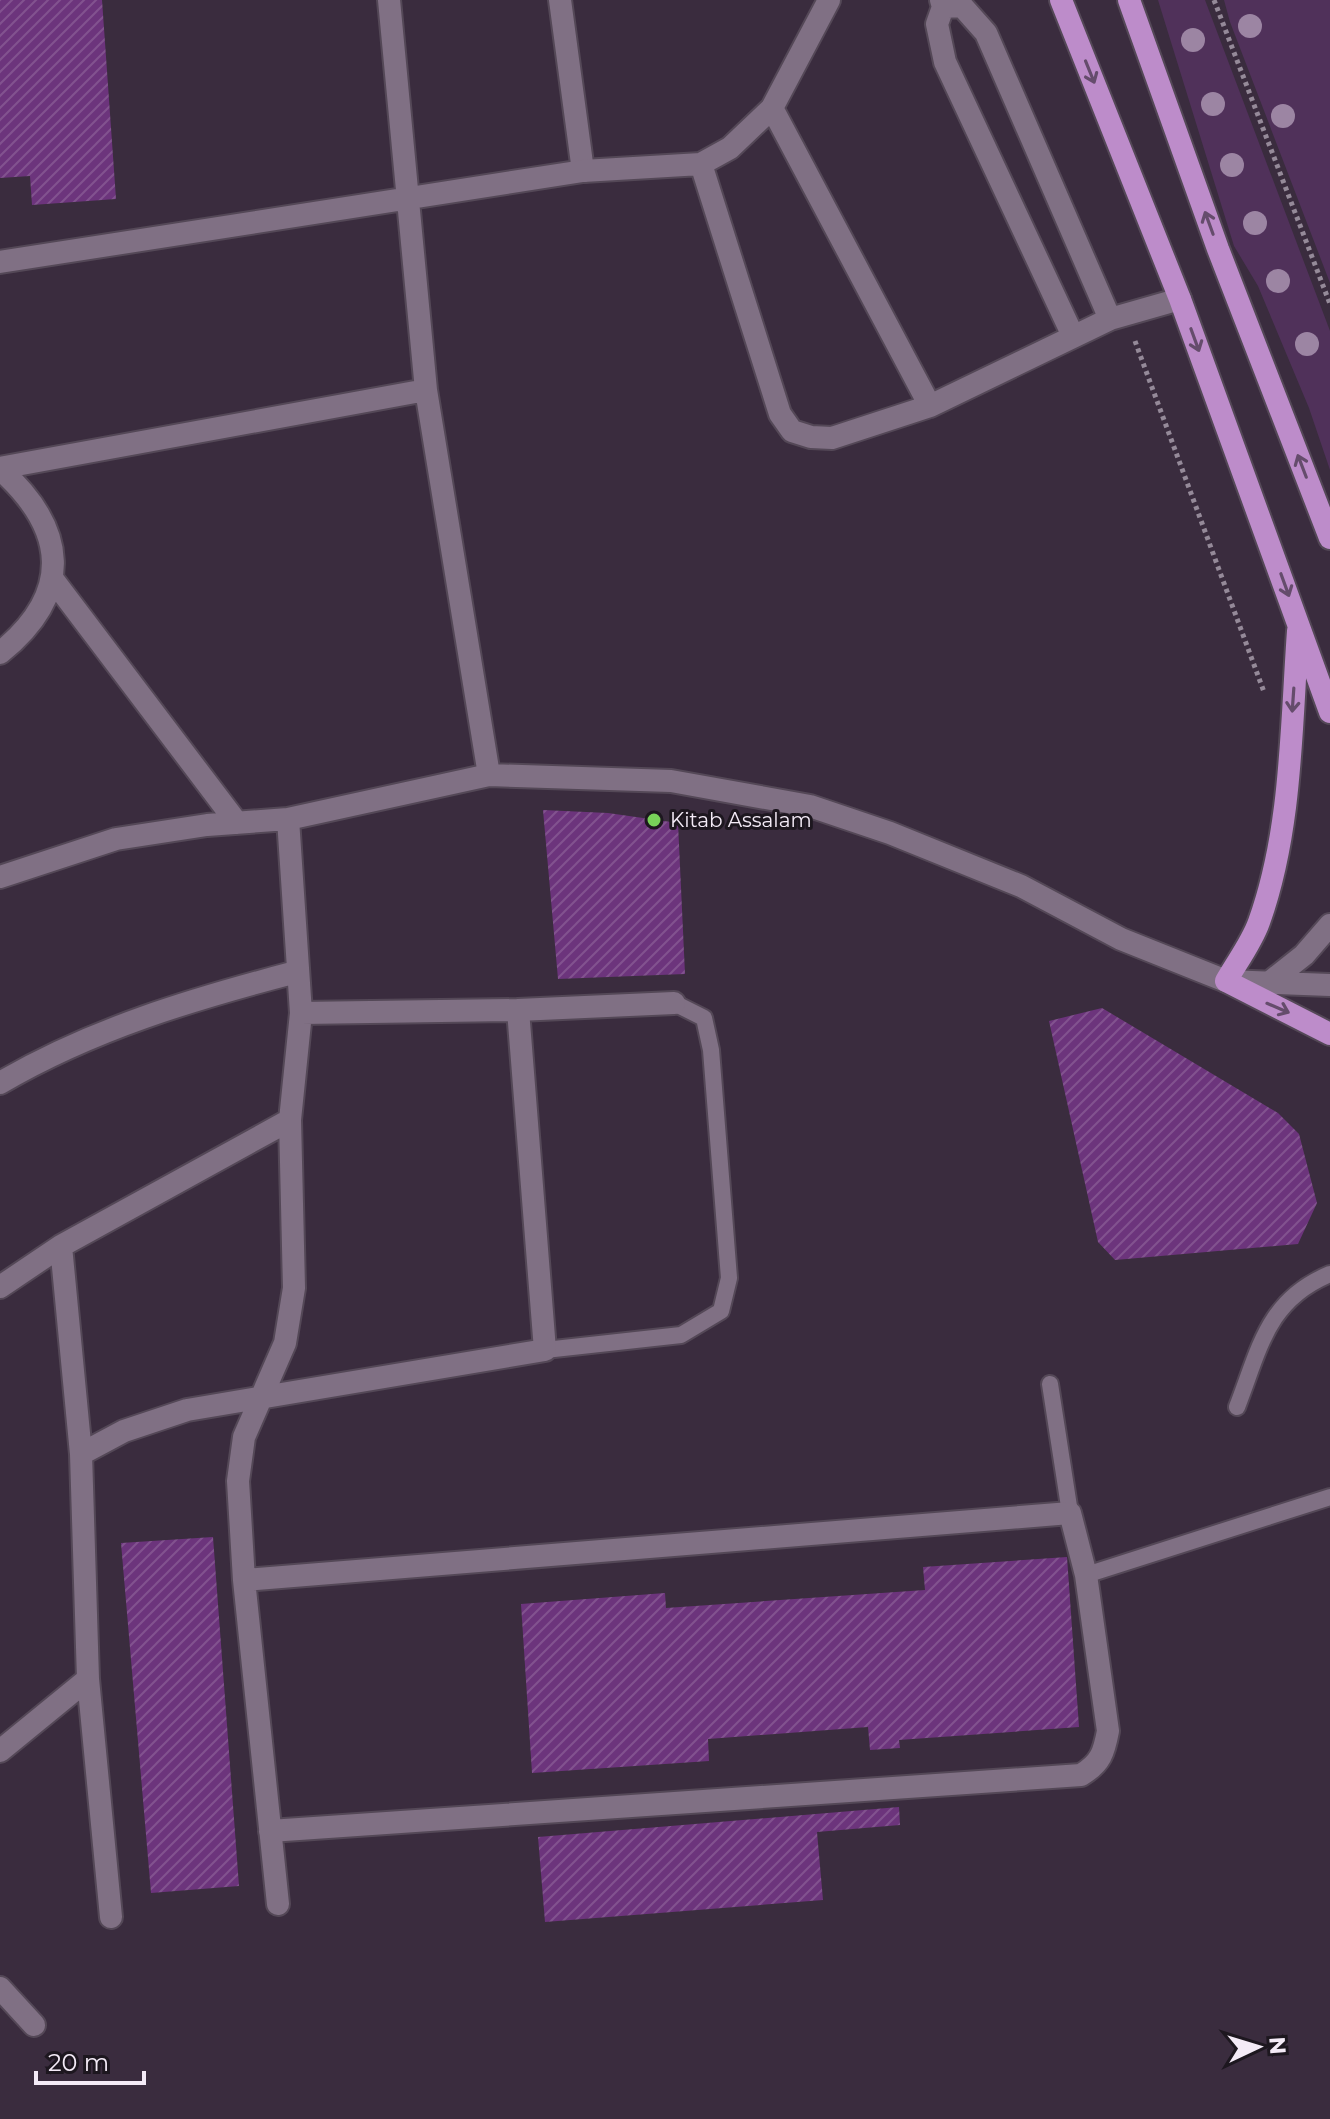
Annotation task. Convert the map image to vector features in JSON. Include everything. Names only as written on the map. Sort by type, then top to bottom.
[{"type":"highway","points":[[1061,0],[1180,299],[1330,712]]},
{"type":"highway","points":[[1129,0],[1218,249],[1330,538]]},
{"type":"highway","points":[[1298,623],[1289,761],[1276,850],[1259,924],[1226,981],[1330,1034]]},
{"type":"street","points":[[389,0],[426,390],[489,775]]},
{"type":"street","points":[[560,0],[583,171]]},
{"type":"street","points":[[0,262],[583,171],[678,168],[701,164],[730,148],[772,108],[829,0]]},
{"type":"street","points":[[1073,336],[945,62],[937,24],[942,3],[962,6],[986,33],[1118,316]]},
{"type":"street","points":[[772,108],[930,406]]},
{"type":"street","points":[[701,164],[780,414],[792,431],[811,437],[832,438],[930,406],[1118,316],[1180,299]]},
{"type":"street","points":[[0,468],[426,390]]},
{"type":"street","points":[[0,468],[22,489],[44,520],[55,557],[54,581],[34,619],[0,653]]},
{"type":"street","points":[[54,581],[237,823]]},
{"type":"street","points":[[0,877],[116,839],[288,819],[489,775],[671,781],[810,806],[890,833],[1021,886],[1121,939],[1226,981],[1330,985]]},
{"type":"street","points":[[278,1904],[244,1580],[238,1481],[244,1437],[285,1343],[294,1288],[290,1120],[301,1013],[288,819]]},
{"type":"street","points":[[1270,982],[1304,955],[1330,925]]},
{"type":"street","points":[[0,1083],[49,1054],[153,1012],[296,972]]},
{"type":"street","points":[[301,1013],[518,1010],[674,1003]]},
{"type":"street","points":[[81,1454],[124,1431],[187,1410],[545,1350],[518,1010]]},
{"type":"street","points":[[0,1287],[61,1246],[290,1120]]},
{"type":"street","points":[[61,1246],[81,1454],[88,1679],[111,1917]]},
{"type":"street","points":[[244,1580],[1070,1513],[1086,1575],[1108,1731],[1103,1755],[1095,1767],[1081,1775],[270,1831]]},
{"type":"street","points":[[0,1751],[88,1679]]},
{"type":"street","points":[[0,1988],[34,2025]]},
{"type":"lane","points":[[545,1350],[681,1335],[721,1311],[729,1278],[711,1050],[704,1018],[674,1003]]},
{"type":"lane","points":[[1237,1407],[1263,1341],[1284,1301],[1308,1283],[1330,1274]]},
{"type":"lane","points":[[1050,1384],[1070,1513]]},
{"type":"lane","points":[[1086,1575],[1330,1497]]},
{"type":"path","points":[[1214,0],[1330,304]]},
{"type":"path","points":[[1118,316],[1267,701]]},
{"type":"shaded area","points":[[1158,0],[1205,0],[1330,331],[1330,470],[1309,408],[1258,286],[1234,246]]},
{"type":"shaded area","points":[[1224,0],[1330,0],[1330,283],[1230,22]]},
{"type":"building","points":[[0,0],[102,0],[116,199],[32,205],[30,176],[0,178]]},
{"type":"building","points":[[543,810],[608,813],[678,823],[685,974],[558,979]]},
{"type":"building","points":[[1102,1008],[1278,1113],[1299,1134],[1317,1203],[1298,1244],[1115,1260],[1098,1242],[1049,1021]]},
{"type":"building","points":[[213,1537],[239,1886],[151,1893],[121,1543]]},
{"type":"building","points":[[1067,1557],[1079,1727],[899,1740],[900,1748],[870,1750],[868,1727],[708,1739],[709,1761],[532,1773],[521,1604],[665,1593],[666,1608],[925,1590],[923,1567]]},
{"type":"building","points":[[899,1807],[900,1825],[817,1832],[823,1900],[545,1922],[538,1837]]},
{"type":"place","name":"Kitab Assalam","points":[[654,820]]}]
